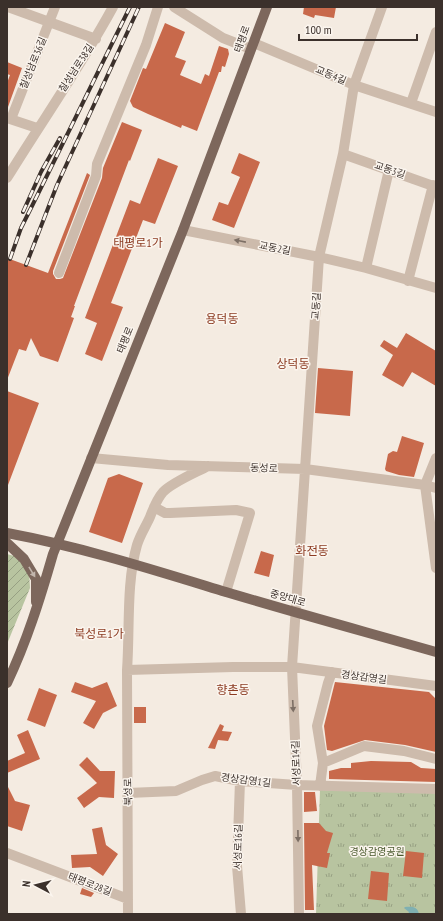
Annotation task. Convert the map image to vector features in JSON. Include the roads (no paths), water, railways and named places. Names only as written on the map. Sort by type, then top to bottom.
[{"type":"main road","name":"태평로","points":[[7,683],[22,651],[58,543],[183,230],[267,7]]},
{"type":"main road","name":"중앙대로","points":[[7,533],[58,543],[295,613],[436,652]]},
{"type":"main road","points":[[7,543],[24,559],[36,578],[36,610]]},
{"type":"street","points":[[8,7],[96,39]]},
{"type":"street","name":"칠성남로36길","points":[[37,128],[9,118],[55,7]]},
{"type":"street","name":"칠성남로38길","points":[[7,178],[37,128],[96,39],[113,7]]},
{"type":"street","points":[[59,273],[96,176],[97,164],[146,45],[158,7]]},
{"type":"street","name":"교동4길","points":[[174,7],[223,38],[253,46],[354,85],[436,112]]},
{"type":"street","name":"교동길","points":[[295,613],[319,256],[343,154],[354,85],[382,7]]},
{"type":"street","points":[[411,103],[436,32]]},
{"type":"street","name":"교동3길","points":[[343,154],[434,186]]},
{"type":"street","points":[[366,268],[389,170]]},
{"type":"street","points":[[408,281],[434,186]]},
{"type":"street","name":"교동2길","points":[[183,230],[319,256],[436,288]]},
{"type":"street","name":"동성로","points":[[91,458],[168,465],[305,469],[425,485],[436,488]]},
{"type":"street","points":[[436,458],[425,485],[436,568]]},
{"type":"street","points":[[133,564],[138,543],[154,507],[163,492],[183,478],[208,466]]},
{"type":"street","points":[[154,507],[170,513],[236,510],[250,513],[226,592]]},
{"type":"street","name":"북성로","points":[[128,914],[127,670],[129,643],[129,602],[133,564]]},
{"type":"street","name":"서성로14길","points":[[295,613],[292,667],[297,785],[299,914]]},
{"type":"street","points":[[127,670],[292,667]]},
{"type":"street","name":"경상감영길","points":[[292,667],[436,686]]},
{"type":"street","points":[[320,786],[323,763],[317,726],[332,672]]},
{"type":"street","points":[[323,763],[364,746],[404,751],[436,759]]},
{"type":"street","name":"경상감영1길","points":[[128,793],[176,791],[215,776],[240,781],[297,785],[436,788]]},
{"type":"street","name":"서성로16길","points":[[240,781],[237,866],[241,914]]},
{"type":"street","name":"태평로28길","points":[[7,853],[128,899]]},
{"type":"water","points":[[404,908],[414,908],[419,914],[408,914],[409,912]]},
{"type":"railway","points":[[10,259],[21,228],[130,7]]},
{"type":"railway","points":[[26,265],[57,185],[139,7]]},
{"type":"railway","points":[[23,212],[41,172],[60,138]]},
{"type":"district","name":"태평로1가","points":[[138,242]]},
{"type":"district","name":"용덕동","points":[[222,318]]},
{"type":"district","name":"상덕동","points":[[293,363]]},
{"type":"district","name":"화전동","points":[[312,550]]},
{"type":"district","name":"북성로1가","points":[[99,633]]},
{"type":"district","name":"향촌동","points":[[233,689]]},
{"type":"park label","name":"경상감영공원","points":[[377,851]]}]
